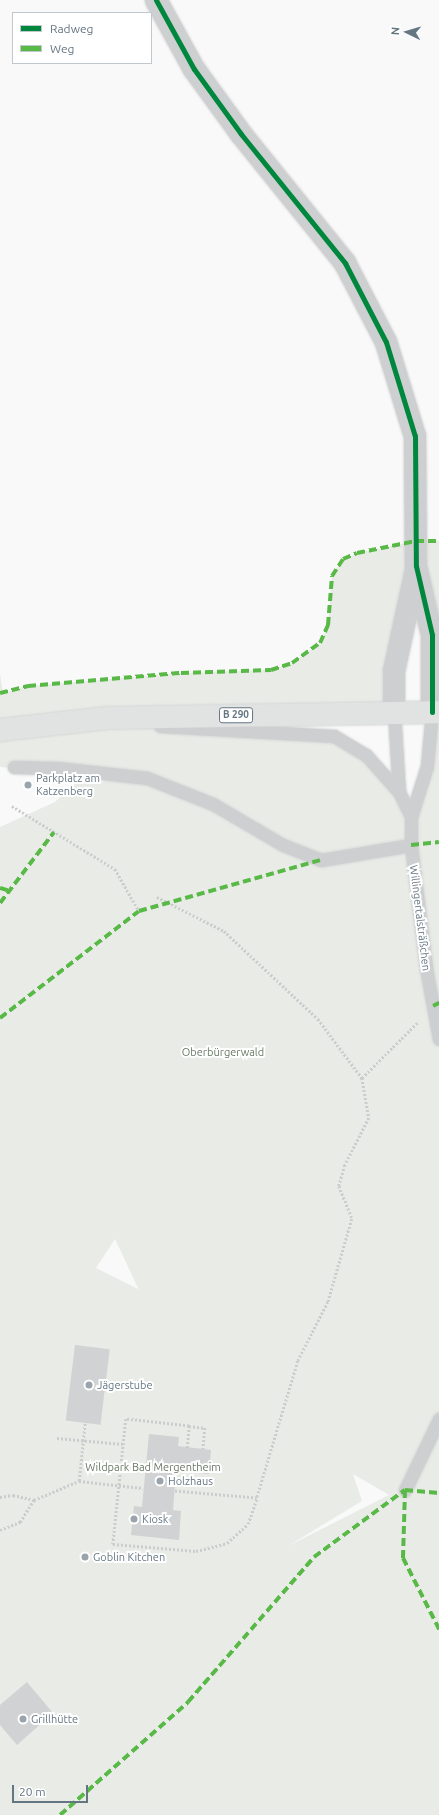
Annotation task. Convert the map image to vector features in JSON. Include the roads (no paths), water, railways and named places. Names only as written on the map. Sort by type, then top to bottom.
[{"type":"main road","name":"B 290","points":[[0,730],[107,718],[394,711],[436,712]]},
{"type":"street","points":[[156,0],[194,69],[236,127],[345,264],[386,342],[415,436],[416,566],[394,671],[394,711]]},
{"type":"street","points":[[416,566],[435,640],[436,712]]},
{"type":"lane","points":[[394,711],[399,792]]},
{"type":"lane","points":[[411,817],[427,766],[436,712]]},
{"type":"lane","points":[[107,718],[170,728],[254,729],[334,736],[366,755],[399,792],[411,817]]},
{"type":"lane","points":[[14,767],[58,768],[147,778],[213,804],[283,845],[321,860],[411,845]]},
{"type":"lane","name":"Willingertalsträßchen","points":[[411,817],[411,845],[433,1006],[439,1039]]},
{"type":"lane","points":[[405,1490],[439,1419]]},
{"type":"place","name":"Parkplatz am Katzenberg","points":[[28,785]]},
{"type":"place","name":"Jägerstube","points":[[89,1385]]},
{"type":"place","name":"Holzhaus","points":[[160,1481]]},
{"type":"place","name":"Kiosk","points":[[134,1519]]},
{"type":"place","name":"Goblin Kitchen","points":[[85,1557]]},
{"type":"place","name":"Grillhütte","points":[[23,1719]]},
{"type":"park label","name":"Oberbürgerwald","points":[[223,1052]]},
{"type":"park label","name":"Wildpark Bad Mergentheim","points":[[153,1467]]}]
